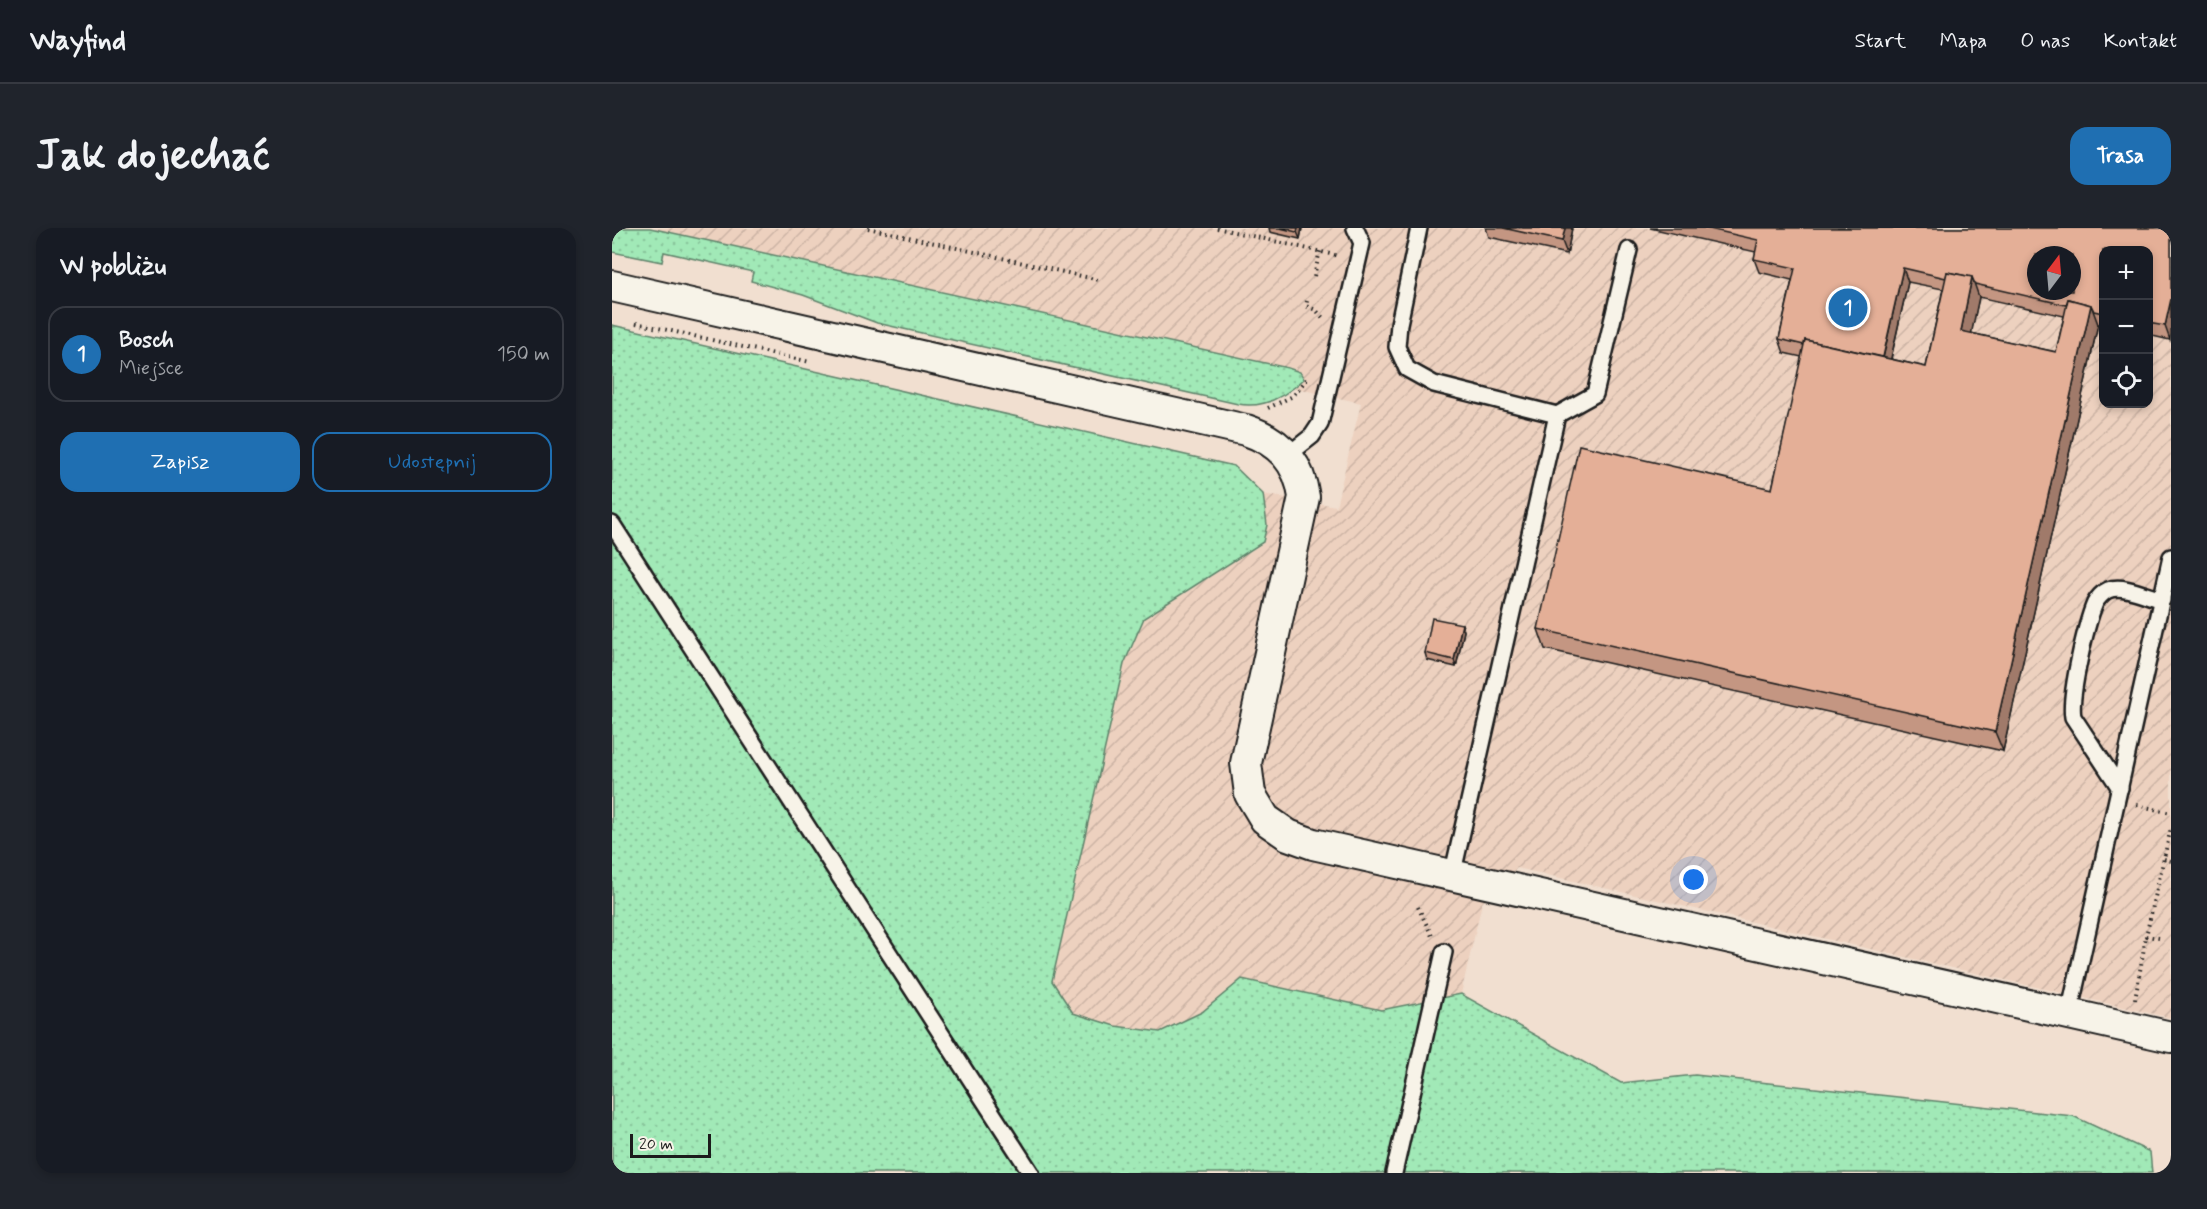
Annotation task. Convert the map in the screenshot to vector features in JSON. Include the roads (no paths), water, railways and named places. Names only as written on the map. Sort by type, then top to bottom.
[{"type":"street","points":[[612,286],[1246,430],[1263,436],[1288,455],[1302,483],[1303,512],[1246,763],[1250,794],[1265,819],[1299,839],[1452,876],[2171,1037]]},
{"type":"lane","points":[[1288,455],[1312,436],[1320,424],[1359,260],[1362,243],[1355,228]]},
{"type":"lane","points":[[1419,228],[1399,324],[1397,347],[1407,369],[1434,384],[1557,415],[1595,394],[1629,249]]},
{"type":"lane","points":[[1452,876],[1557,415]]},
{"type":"lane","points":[[612,524],[1031,1173]]},
{"type":"lane","points":[[2069,1014],[2171,557]]},
{"type":"lane","points":[[2120,788],[2073,717],[2070,705],[2096,601],[2107,590],[2120,589],[2162,600]]},
{"type":"lane","points":[[1394,1173],[1444,952]]},
{"type":"place","name":"Bosch","points":[[1848,308]]}]
